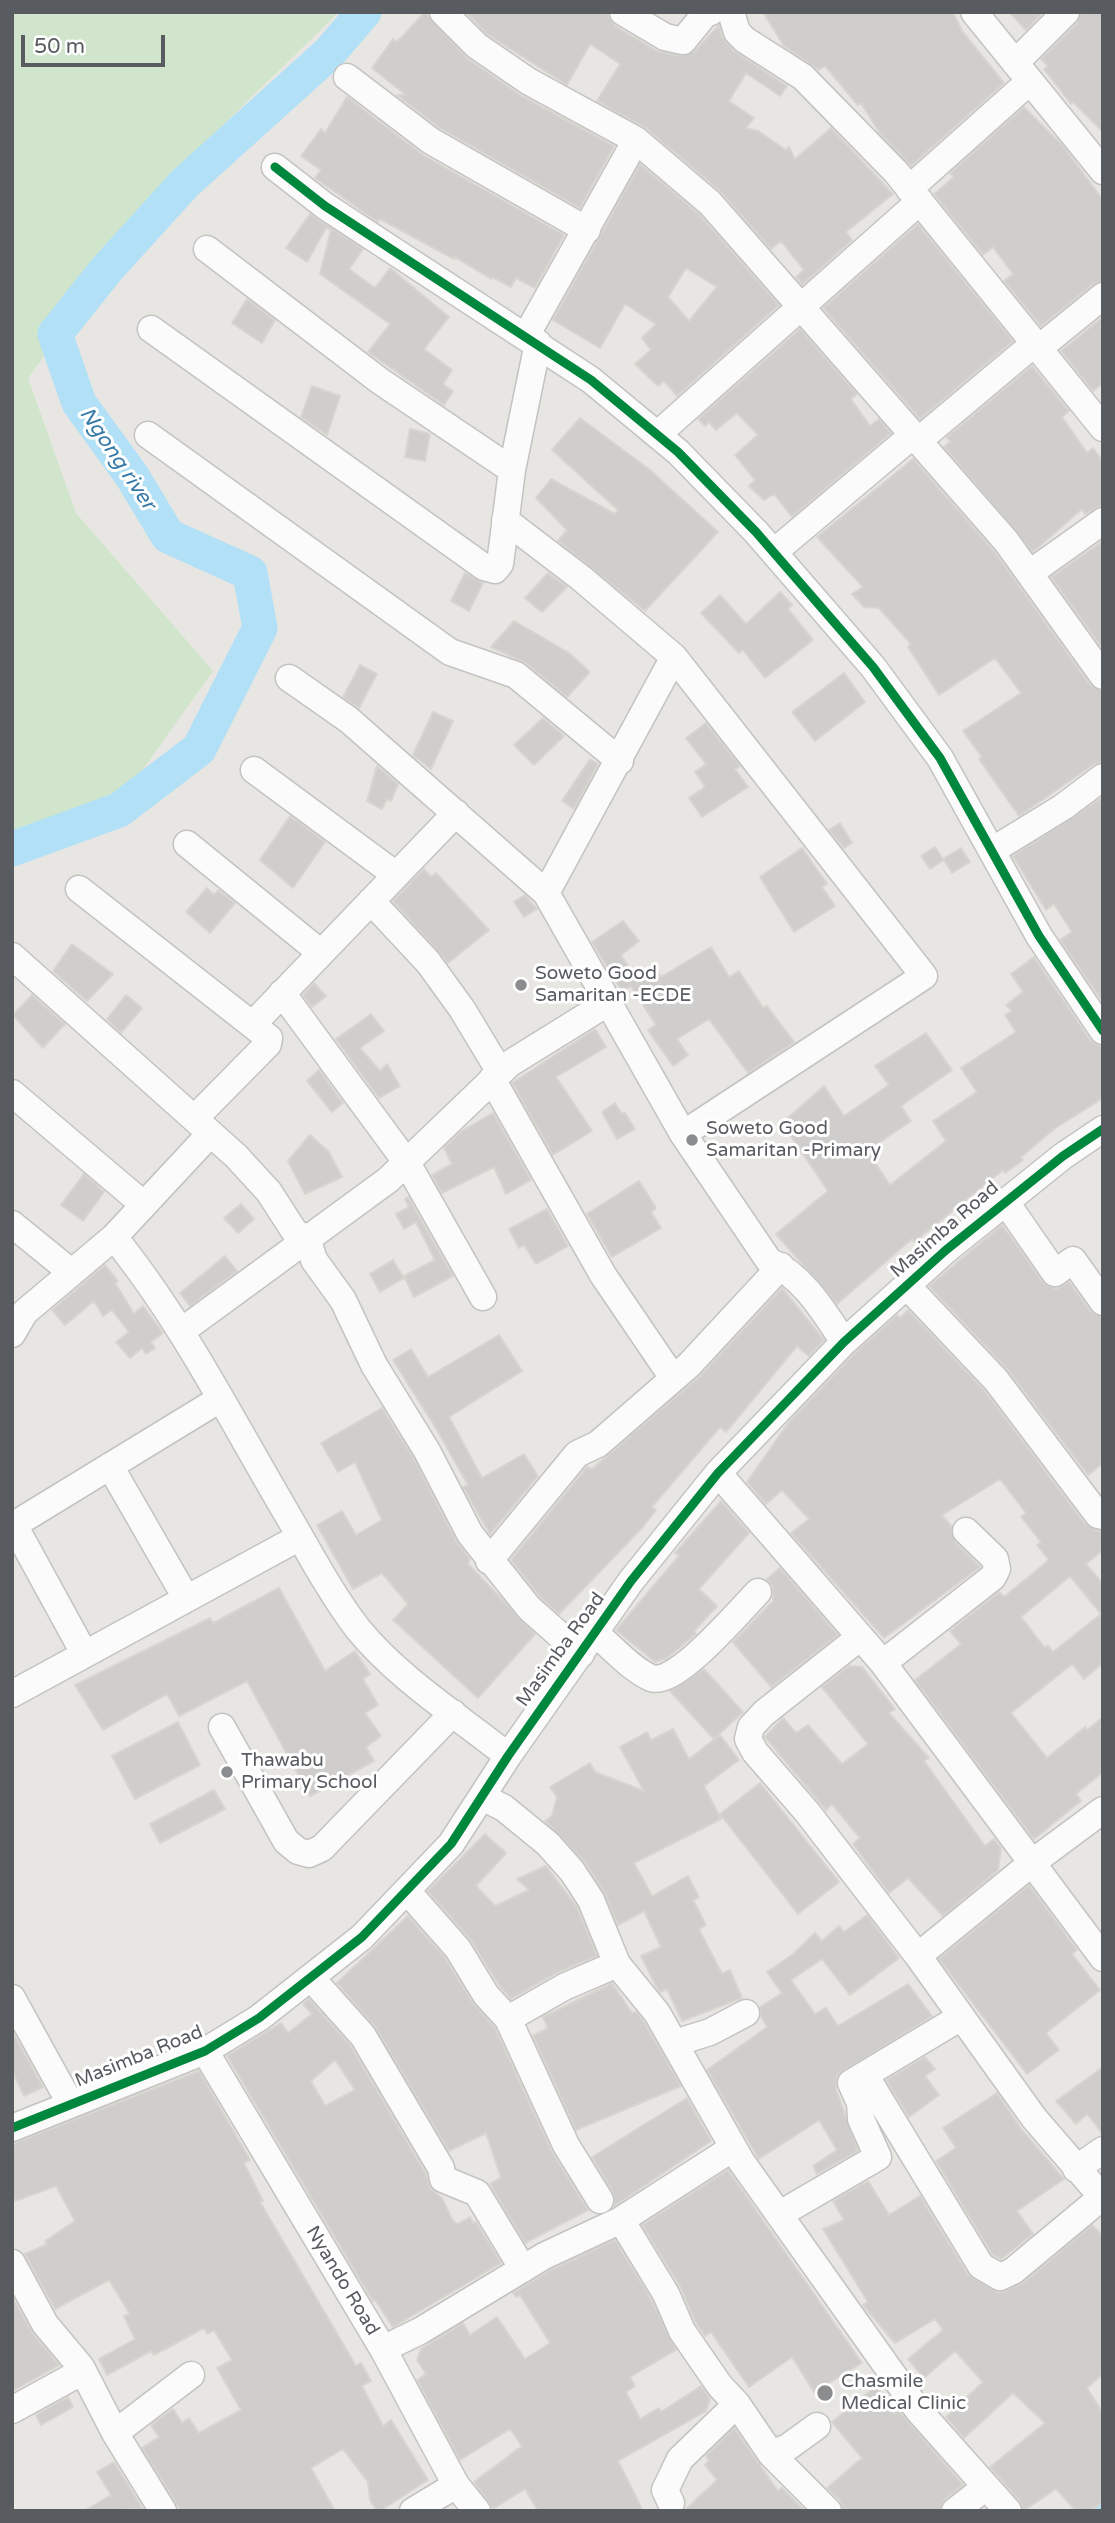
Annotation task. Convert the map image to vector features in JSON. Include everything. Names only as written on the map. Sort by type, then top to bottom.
[{"type":"street","points":[[443,12],[477,46],[528,80],[636,140],[710,203],[1030,573],[1103,676]]},
{"type":"street","points":[[623,12],[666,37],[682,41],[705,14],[722,14],[745,40],[789,66],[817,89],[914,195],[1103,428]]},
{"type":"street","points":[[974,12],[1103,171]]},
{"type":"street","points":[[658,434],[802,307],[914,195],[1022,72],[1066,12]]},
{"type":"street","points":[[347,77],[431,141],[587,230]]},
{"type":"street","points":[[150,329],[491,570],[500,564],[532,339],[636,140]]},
{"type":"street","points":[[275,167],[335,213],[532,339],[658,434],[774,552],[901,704],[940,758],[1039,936],[1103,1031]]},
{"type":"street","points":[[207,249],[380,382],[512,470]]},
{"type":"street","points":[[774,552],[916,438],[1103,296]]},
{"type":"street","points":[[148,435],[450,652],[516,675],[620,761]]},
{"type":"street","points":[[505,520],[581,578],[674,657],[924,976],[683,1134]]},
{"type":"street","points":[[1030,573],[1103,520]]},
{"type":"street","points":[[546,893],[620,761],[674,657]]},
{"type":"street","points":[[289,678],[349,720],[382,753],[456,813],[546,893],[683,1134],[761,1251],[769,1261],[781,1266],[812,1295],[844,1342]]},
{"type":"street","points":[[254,770],[396,874]]},
{"type":"street","points":[[993,850],[1063,807],[1103,777]]},
{"type":"street","points":[[252,1024],[456,813]]},
{"type":"street","points":[[187,844],[321,953]]},
{"type":"street","points":[[17,1316],[114,1237],[268,1044],[269,1038],[79,889]]},
{"type":"street","points":[[372,901],[428,962],[462,1009],[596,1263],[673,1378]]},
{"type":"street","points":[[12,957],[203,1126],[269,1192],[296,1234],[307,1237]]},
{"type":"street","points":[[282,993],[407,1163],[483,1297]]},
{"type":"street","points":[[183,1329],[407,1163],[496,1075],[547,1038],[609,1002]]},
{"type":"street","points":[[12,1093],[143,1204]]},
{"type":"street","name":"Masimba Road","points":[[12,2128],[205,2051],[259,2018],[313,1979],[362,1937],[451,1844],[508,1756],[631,1581],[718,1473],[844,1342],[1005,1201],[1103,1129]]},
{"type":"street","points":[[1005,1201],[1055,1273],[1073,1260],[1103,1302]]},
{"type":"street","points":[[12,1224],[71,1272]]},
{"type":"street","points":[[114,1237],[183,1329],[220,1399],[330,1589],[359,1630],[393,1665],[508,1756]]},
{"type":"street","points":[[307,1237],[314,1260],[343,1300],[374,1365],[489,1561],[529,1608],[653,1679],[663,1679],[703,1649],[758,1592]]},
{"type":"street","points":[[489,1561],[576,1454],[597,1444],[673,1378],[781,1266]]},
{"type":"street","points":[[907,1286],[996,1380],[1098,1515],[1103,1516]]},
{"type":"street","points":[[84,1653],[13,1525],[220,1399]]},
{"type":"street","points":[[110,1466],[186,1598]]},
{"type":"street","points":[[718,1473],[883,1663],[1103,1958]]},
{"type":"street","points":[[883,1663],[993,1577],[997,1569],[995,1559],[966,1531]]},
{"type":"street","points":[[12,1694],[300,1537]]},
{"type":"street","points":[[859,1638],[764,1713],[751,1727],[748,1739],[754,1752],[807,1812],[918,1956],[1034,2118],[1102,2197],[1013,2271],[1000,2277],[981,2266],[865,2075]]},
{"type":"street","points":[[222,1727],[286,1841],[298,1851],[309,1854],[322,1848],[453,1713]]},
{"type":"street","points":[[482,1797],[504,1808],[548,1844],[572,1871],[591,1900],[617,1964],[657,2013],[733,2147],[859,2331],[918,2410],[997,2499],[955,2511]]},
{"type":"street","points":[[918,1956],[1033,1862],[1103,1810]]},
{"type":"street","points":[[407,1891],[458,1949],[485,1995],[508,2019],[566,2144],[600,2200]]},
{"type":"street","points":[[508,2019],[565,1987],[617,1964]]},
{"type":"street","points":[[313,1979],[363,2036],[441,2168],[443,2179],[477,2193],[523,2269]]},
{"type":"street","points":[[674,2043],[709,2032],[746,2013]]},
{"type":"street","points":[[17,2014],[70,2103]]},
{"type":"street","points":[[780,2214],[878,2157],[861,2119],[860,2103],[851,2083],[961,2017]]},
{"type":"street","name":"Nyando Road","points":[[205,2051],[383,2349],[456,2484],[477,2511]]},
{"type":"street","points":[[383,2349],[420,2331],[523,2269],[621,2220],[733,2147]]},
{"type":"street","points":[[1076,2169],[1103,2150]]},
{"type":"street","points":[[621,2220],[666,2294],[682,2331],[720,2386],[737,2404],[771,2454],[828,2511]]},
{"type":"street","points":[[12,2263],[45,2324],[83,2371],[115,2433],[163,2511]]},
{"type":"street","points":[[12,2410],[83,2371]]},
{"type":"street","points":[[115,2433],[191,2375]]},
{"type":"street","points":[[671,2503],[665,2490],[680,2459],[737,2404]]},
{"type":"street","points":[[771,2454],[788,2447],[817,2426]]},
{"type":"street","points":[[413,2511],[456,2484]]},
{"type":"green space","points":[[12,12],[339,12],[193,154],[28,378],[76,513],[213,671],[109,817],[12,855]]},
{"type":"building","points":[[425,12],[468,59],[520,95],[614,146],[580,208],[440,128],[397,95],[406,95],[372,68],[393,39],[397,42]]},
{"type":"building","points":[[466,12],[607,12],[615,26],[657,51],[680,56],[695,51],[719,25],[722,37],[734,51],[787,86],[780,96],[746,73],[729,101],[754,118],[746,128],[758,131],[786,150],[789,147],[795,159],[831,128],[893,194],[846,232],[852,240],[802,285],[796,277],[804,270],[781,241],[771,249],[720,191],[646,128],[597,101],[620,64],[590,44],[567,85],[487,34]]},
{"type":"building","points":[[763,12],[953,12],[962,31],[1004,83],[911,166],[879,132],[861,103],[858,105],[825,66],[819,70],[784,46]]},
{"type":"building","points":[[1009,12],[1043,12],[1026,30]]},
{"type":"building","points":[[1081,12],[1103,12],[1103,132],[1073,102],[1071,104],[1044,69],[1048,66],[1041,59],[1077,23]]},
{"type":"building","points":[[347,97],[423,155],[564,235],[535,288],[516,278],[511,287],[492,277],[491,279],[455,257],[454,259],[380,219],[378,222],[315,178],[321,170],[301,156],[321,129],[325,133]]},
{"type":"building","points":[[1024,107],[1063,146],[1103,200],[1103,281],[1093,284],[1041,326],[1004,281],[1013,274],[993,247],[983,255],[934,194],[954,177],[950,173]]},
{"type":"building","points":[[640,164],[699,214],[779,305],[677,396],[664,381],[658,386],[635,364],[651,350],[642,338],[656,324],[625,304],[600,348],[553,320]],"holes":[[[686,268],[717,287],[689,321],[668,297]]]},
{"type":"building","points":[[310,214],[363,249],[349,269],[375,288],[390,268],[449,317],[424,349],[452,370],[443,384],[453,391],[444,405],[368,352],[390,324],[320,274],[331,230],[326,228],[307,262],[286,248]]},
{"type":"building","points":[[918,224],[1013,341],[920,419],[823,308]]},
{"type":"building","points":[[247,299],[275,320],[262,343],[232,323]]},
{"type":"building","points":[[1103,317],[1103,383],[1093,391],[1061,351]]},
{"type":"building","points":[[800,329],[857,394],[851,399],[870,426],[879,419],[891,433],[792,517],[774,494],[764,500],[749,486],[755,480],[735,455],[758,435],[737,413],[716,430],[709,422],[705,426],[698,419]]},
{"type":"building","points":[[1032,366],[1069,411],[1062,417],[1087,453],[1093,448],[1103,462],[1103,505],[1085,514],[1082,509],[1033,552],[944,447],[950,442],[947,437]]},
{"type":"building","points":[[312,386],[340,396],[327,435],[301,417]]},
{"type":"building","points":[[580,418],[650,470],[718,532],[645,611],[558,541],[567,530],[536,498],[551,479],[615,514],[618,510],[552,450]]},
{"type":"building","points":[[410,429],[430,434],[425,461],[405,457]]},
{"type":"building","points":[[913,459],[994,551],[1090,685],[1103,691],[1103,762],[1094,764],[1019,816],[963,731],[1021,693],[995,658],[939,695],[908,647],[911,644],[879,608],[864,607],[852,594],[863,587],[817,537]]},
{"type":"building","points":[[1103,541],[1103,649],[1051,577]]},
{"type":"building","points":[[465,573],[483,583],[469,611],[451,601]]},
{"type":"building","points":[[548,573],[567,587],[542,612],[525,598]]},
{"type":"building","points":[[780,592],[792,605],[788,609],[813,640],[765,678],[743,650],[739,653],[701,613],[720,595],[746,624]]},
{"type":"building","points":[[514,621],[569,653],[590,672],[567,697],[526,663],[491,647]]},
{"type":"building","points":[[360,665],[377,674],[359,708],[343,697]]},
{"type":"building","points":[[844,673],[865,702],[815,741],[792,712]]},
{"type":"building","points":[[433,712],[453,721],[431,769],[413,755]]},
{"type":"building","points":[[543,718],[564,736],[534,765],[514,745]]},
{"type":"building","points":[[706,723],[740,766],[735,769],[748,787],[702,817],[689,798],[705,787],[695,772],[706,764],[686,738]]},
{"type":"building","points":[[590,759],[598,764],[574,809],[562,801]]},
{"type":"building","points":[[377,766],[398,784],[391,801],[387,799],[382,809],[367,801]]},
{"type":"building","points":[[1103,797],[1103,1002],[1060,940],[1072,932],[1054,904],[1046,910],[1013,856]]},
{"type":"building","points":[[290,816],[325,842],[293,888],[260,860]]},
{"type":"building","points":[[840,823],[852,843],[844,848],[829,830]]},
{"type":"building","points":[[935,847],[943,859],[961,848],[970,862],[952,873],[944,860],[930,869],[921,856]]},
{"type":"building","points":[[802,848],[827,884],[822,887],[835,906],[794,932],[760,877]]},
{"type":"building","points":[[424,869],[431,877],[436,873],[489,930],[448,963],[393,901]]},
{"type":"building","points":[[207,888],[214,895],[218,890],[235,903],[210,933],[186,912]]},
{"type":"building","points":[[525,895],[537,909],[524,917],[514,902]]},
{"type":"building","points":[[623,921],[639,941],[621,955],[638,981],[656,969],[661,977],[711,947],[729,977],[739,971],[763,1008],[767,1006],[794,1042],[748,1073],[709,1019],[677,1039],[688,1055],[673,1066],[648,1030],[656,1025],[631,986],[622,991],[592,942]]},
{"type":"building","points":[[72,944],[113,974],[87,1001],[53,971]]},
{"type":"building","points":[[1034,957],[1090,1040],[1103,1047],[1103,1098],[1054,1129],[1021,1157],[1023,1160],[1005,1173],[1003,1170],[914,1242],[912,1239],[837,1304],[776,1234],[828,1191],[782,1123],[824,1086],[844,1116],[889,1085],[875,1066],[926,1033],[952,1070],[901,1106],[911,1121],[867,1151],[890,1185],[946,1141],[933,1121],[977,1092],[961,1068],[1016,1032],[1005,1015],[1012,1011],[1006,1005],[1023,992],[1011,974]]},
{"type":"building","points":[[314,983],[326,996],[312,1007],[303,995]]},
{"type":"building","points":[[32,995],[65,1024],[43,1048],[13,1015]]},
{"type":"building","points":[[126,995],[142,1008],[121,1033],[107,1019]]},
{"type":"building","points":[[371,1014],[384,1031],[360,1048],[380,1071],[387,1064],[400,1086],[379,1098],[336,1039]]},
{"type":"building","points":[[595,1029],[606,1047],[556,1077],[592,1131],[553,1155],[512,1083]]},
{"type":"building","points":[[319,1070],[343,1103],[332,1112],[307,1081]]},
{"type":"building","points":[[615,1103],[635,1129],[617,1139],[602,1112]]},
{"type":"building","points":[[493,1113],[531,1180],[506,1194],[494,1167],[442,1193],[432,1175],[452,1164],[444,1148],[462,1131]]},
{"type":"building","points":[[310,1135],[329,1152],[342,1177],[305,1194],[288,1161]]},
{"type":"building","points":[[84,1174],[104,1192],[83,1221],[61,1205]]},
{"type":"building","points":[[639,1181],[656,1208],[651,1212],[661,1228],[612,1257],[587,1214]]},
{"type":"building","points":[[408,1197],[453,1276],[414,1297],[404,1276],[435,1260],[416,1222],[404,1229],[396,1214],[409,1207],[405,1199]]},
{"type":"building","points":[[241,1204],[254,1219],[238,1233],[224,1218]]},
{"type":"building","points":[[547,1209],[568,1246],[536,1264],[524,1245],[519,1248],[509,1229]]},
{"type":"building","points":[[1002,1225],[1043,1282],[1056,1289],[1069,1282],[1091,1312],[1103,1317],[1103,1463],[1088,1475],[1008,1370],[929,1286]]},
{"type":"building","points":[[225,1256],[237,1271],[190,1306],[180,1293]]},
{"type":"building","points":[[393,1260],[404,1278],[380,1292],[370,1274]]},
{"type":"building","points":[[105,1265],[118,1281],[115,1283],[134,1314],[143,1306],[163,1333],[151,1342],[155,1348],[146,1354],[142,1348],[130,1358],[116,1342],[129,1332],[112,1310],[103,1316],[94,1301],[65,1325],[52,1310]]},
{"type":"building","points":[[782,1288],[824,1340],[809,1356],[797,1346],[726,1432],[720,1427],[652,1507],[656,1510],[642,1528],[559,1614],[540,1597],[511,1560],[587,1467],[592,1469],[699,1377]]},
{"type":"building","points":[[908,1310],[984,1390],[1085,1524],[1103,1533],[1103,1550],[1086,1564],[1103,1584],[1103,1663],[1084,1679],[1072,1664],[1011,1713],[1047,1758],[1085,1727],[1087,1730],[1103,1717],[1103,1772],[1076,1794],[1081,1801],[1034,1839],[915,1680],[961,1644],[950,1631],[999,1592],[1004,1597],[1049,1560],[1037,1545],[1041,1542],[1021,1517],[1026,1513],[1000,1479],[942,1515],[951,1526],[955,1542],[980,1567],[884,1638],[791,1533],[809,1519],[782,1490],[766,1504],[747,1482],[789,1422],[855,1353],[897,1315],[900,1318]],"holes":[[[1070,1576],[1101,1614],[1053,1652],[1048,1645],[1045,1648],[1021,1617]]]},
{"type":"building","points":[[499,1335],[522,1371],[449,1417],[482,1478],[524,1454],[538,1476],[490,1534],[463,1487],[468,1485],[393,1360],[411,1349],[428,1377]]},
{"type":"building","points":[[382,1408],[414,1459],[456,1541],[470,1559],[468,1564],[535,1634],[478,1698],[393,1620],[408,1604],[382,1573],[353,1589],[317,1525],[342,1511],[356,1535],[382,1520],[355,1462],[338,1472],[321,1443]]},
{"type":"building","points":[[721,1501],[749,1533],[699,1589],[717,1606],[694,1631],[696,1634],[667,1658],[655,1662],[616,1630],[679,1556],[675,1553]]},
{"type":"building","points":[[780,1568],[838,1635],[771,1687],[733,1642],[773,1601],[773,1587],[767,1579]]},
{"type":"building","points":[[279,1588],[325,1671],[355,1651],[370,1674],[363,1679],[378,1705],[365,1713],[381,1736],[366,1747],[374,1761],[310,1796],[247,1681],[179,1716],[167,1694],[103,1730],[75,1685],[210,1618],[213,1623]]},
{"type":"building","points":[[849,1666],[862,1667],[895,1709],[889,1713],[929,1758],[924,1761],[985,1846],[994,1839],[1001,1848],[998,1870],[943,1916],[908,1878],[889,1893],[853,1844],[860,1838],[832,1804],[826,1810],[765,1737],[783,1718],[796,1733],[808,1725],[842,1764],[868,1744],[822,1687]]},
{"type":"building","points":[[704,1669],[743,1712],[714,1739],[670,1691]]},
{"type":"building","points":[[178,1722],[200,1765],[135,1799],[112,1756]]},
{"type":"building","points":[[673,1729],[689,1759],[720,1735],[739,1760],[704,1786],[721,1819],[634,1863],[652,1896],[688,1876],[699,1897],[693,1900],[706,1925],[699,1929],[722,1974],[730,1970],[742,1998],[682,2021],[667,1989],[660,1992],[641,1956],[661,1947],[644,1911],[618,1925],[604,1892],[585,1862],[545,1821],[552,1816],[557,1797],[550,1787],[590,1763],[595,1772],[644,1791],[620,1747],[647,1732],[651,1740]]},
{"type":"building","points":[[760,1783],[839,1882],[798,1914],[720,1814]]},
{"type":"building","points":[[214,1790],[225,1809],[160,1843],[150,1824]]},
{"type":"building","points":[[485,1834],[506,1853],[476,1886],[495,1906],[529,1890],[517,1879],[546,1866],[577,1907],[597,1956],[556,1973],[511,1999],[470,1939],[428,1891]]},
{"type":"building","points":[[1029,1885],[1077,1950],[1072,1954],[1100,1990],[1046,2033],[1059,2050],[1027,2074],[939,1959]]},
{"type":"building","points":[[867,1915],[899,1958],[850,1995],[822,1959],[791,1980],[815,2014],[826,2008],[838,2026],[908,1984],[932,2016],[837,2075],[836,2089],[858,2151],[817,2174],[813,2166],[837,2150],[819,2120],[759,2159],[707,2070],[767,2027],[761,2017],[760,2007],[782,1993],[767,1972],[793,1954],[815,1933],[822,1941],[839,1926],[844,1932]]},
{"type":"building","points":[[408,1916],[445,1958],[473,2003],[495,2028],[552,2152],[588,2210],[525,2243],[490,2184],[501,2178],[486,2133],[449,2151],[376,2028],[337,1983]]},
{"type":"building","points":[[612,1983],[632,2013],[636,2012],[644,2022],[681,2086],[576,2130],[533,2036],[548,2028],[543,2017]]},
{"type":"building","points":[[309,1999],[350,2045],[426,2174],[430,2188],[442,2198],[453,2221],[458,2224],[470,2217],[473,2223],[476,2222],[501,2263],[393,2327],[375,2300],[373,2301],[227,2056],[281,2023],[288,2033],[312,2014],[303,2004]],"holes":[[[335,2060],[355,2090],[325,2106],[311,2081]]]},
{"type":"building","points":[[12,2031],[43,2087],[24,2096],[12,2070]]},
{"type":"building","points":[[925,2057],[935,2069],[925,2076],[939,2095],[909,2117],[886,2080]]},
{"type":"building","points":[[1103,2067],[1103,2134],[1087,2114],[1076,2124],[1056,2101]]},
{"type":"building","points":[[199,2071],[250,2160],[244,2163],[263,2201],[260,2202],[356,2366],[361,2363],[371,2381],[362,2386],[383,2426],[391,2420],[428,2480],[380,2511],[377,2511],[370,2500],[368,2482],[343,2449],[311,2468],[335,2511],[181,2511],[142,2448],[159,2437],[151,2425],[173,2409],[182,2423],[189,2418],[199,2433],[241,2410],[217,2368],[232,2360],[214,2330],[207,2334],[204,2328],[154,2355],[151,2351],[107,2375],[99,2359],[135,2339],[124,2316],[130,2314],[109,2280],[55,2309],[25,2254],[47,2244],[45,2241],[75,2221],[56,2186],[15,2201],[12,2193],[12,2144]]},
{"type":"building","points":[[997,2093],[1021,2129],[1064,2179],[1017,2211],[1033,2234],[1001,2259],[992,2254],[936,2161],[956,2148],[943,2128]]},
{"type":"building","points":[[687,2098],[711,2141],[614,2206],[613,2192],[592,2157]]},
{"type":"building","points":[[728,2170],[862,2363],[814,2392],[792,2357],[749,2387],[711,2332],[705,2336],[696,2323],[680,2286],[642,2225]]},
{"type":"building","points":[[868,2181],[889,2215],[920,2196],[968,2275],[999,2293],[1023,2283],[1092,2225],[1103,2236],[1103,2374],[1087,2388],[1103,2413],[1103,2501],[1092,2511],[1076,2511],[1056,2489],[1023,2511],[1020,2501],[990,2467],[1045,2423],[1013,2393],[964,2438],[946,2417],[983,2382],[955,2351],[924,2378],[908,2359],[943,2330],[935,2319],[895,2343],[863,2305],[868,2302],[823,2229],[844,2220],[833,2201]]},
{"type":"building","points":[[615,2240],[652,2301],[676,2350],[630,2377],[635,2386],[626,2392],[640,2419],[659,2408],[661,2412],[701,2386],[710,2399],[706,2411],[618,2461],[643,2511],[538,2511],[525,2489],[493,2509],[474,2482],[522,2446],[510,2429],[460,2460],[417,2380],[426,2374],[417,2360],[421,2349],[463,2323],[470,2335],[497,2317],[525,2359],[550,2343],[520,2295],[516,2297],[513,2293],[551,2270]]},
{"type":"building","points":[[12,2297],[33,2334],[59,2365],[12,2391]]},
{"type":"building","points":[[876,2386],[893,2414],[899,2411],[963,2485],[945,2499],[940,2511],[843,2511],[840,2500],[827,2488],[862,2458],[832,2422]]},
{"type":"building","points":[[68,2397],[73,2407],[41,2425],[36,2415]]},
{"type":"building","points":[[734,2428],[778,2491],[782,2488],[805,2511],[684,2511],[717,2480],[705,2465],[709,2461],[706,2456]]},
{"type":"building","points":[[114,2462],[143,2509],[84,2511],[111,2495],[97,2472]]},
{"type":"waterway","name":"Ngong river","points":[[12,849],[119,810],[199,749],[260,628],[250,573],[168,536],[132,476],[79,403],[55,334],[106,270],[185,183],[329,53],[364,12]]},
{"type":"waterway","points":[[1093,2511],[1103,2502]]},
{"type":"cycle path","points":[[275,167],[325,206],[591,380],[678,452],[756,532],[873,667],[940,758],[1039,936],[1103,1031]]},
{"type":"cycle path","points":[[12,2128],[205,2051],[259,2018],[362,1937],[451,1844],[508,1756],[631,1581],[718,1473],[844,1342],[946,1250],[1063,1156],[1103,1129]]},
{"type":"place","name":"Soweto Good Samaritan -ECDE","points":[[521,985]]},
{"type":"place","name":"Soweto Good Samaritan -Primary","points":[[692,1140]]},
{"type":"place","name":"Thawabu Primary School","points":[[227,1772]]},
{"type":"place","name":"Chasmile Medical Clinic","points":[[825,2393]]}]
